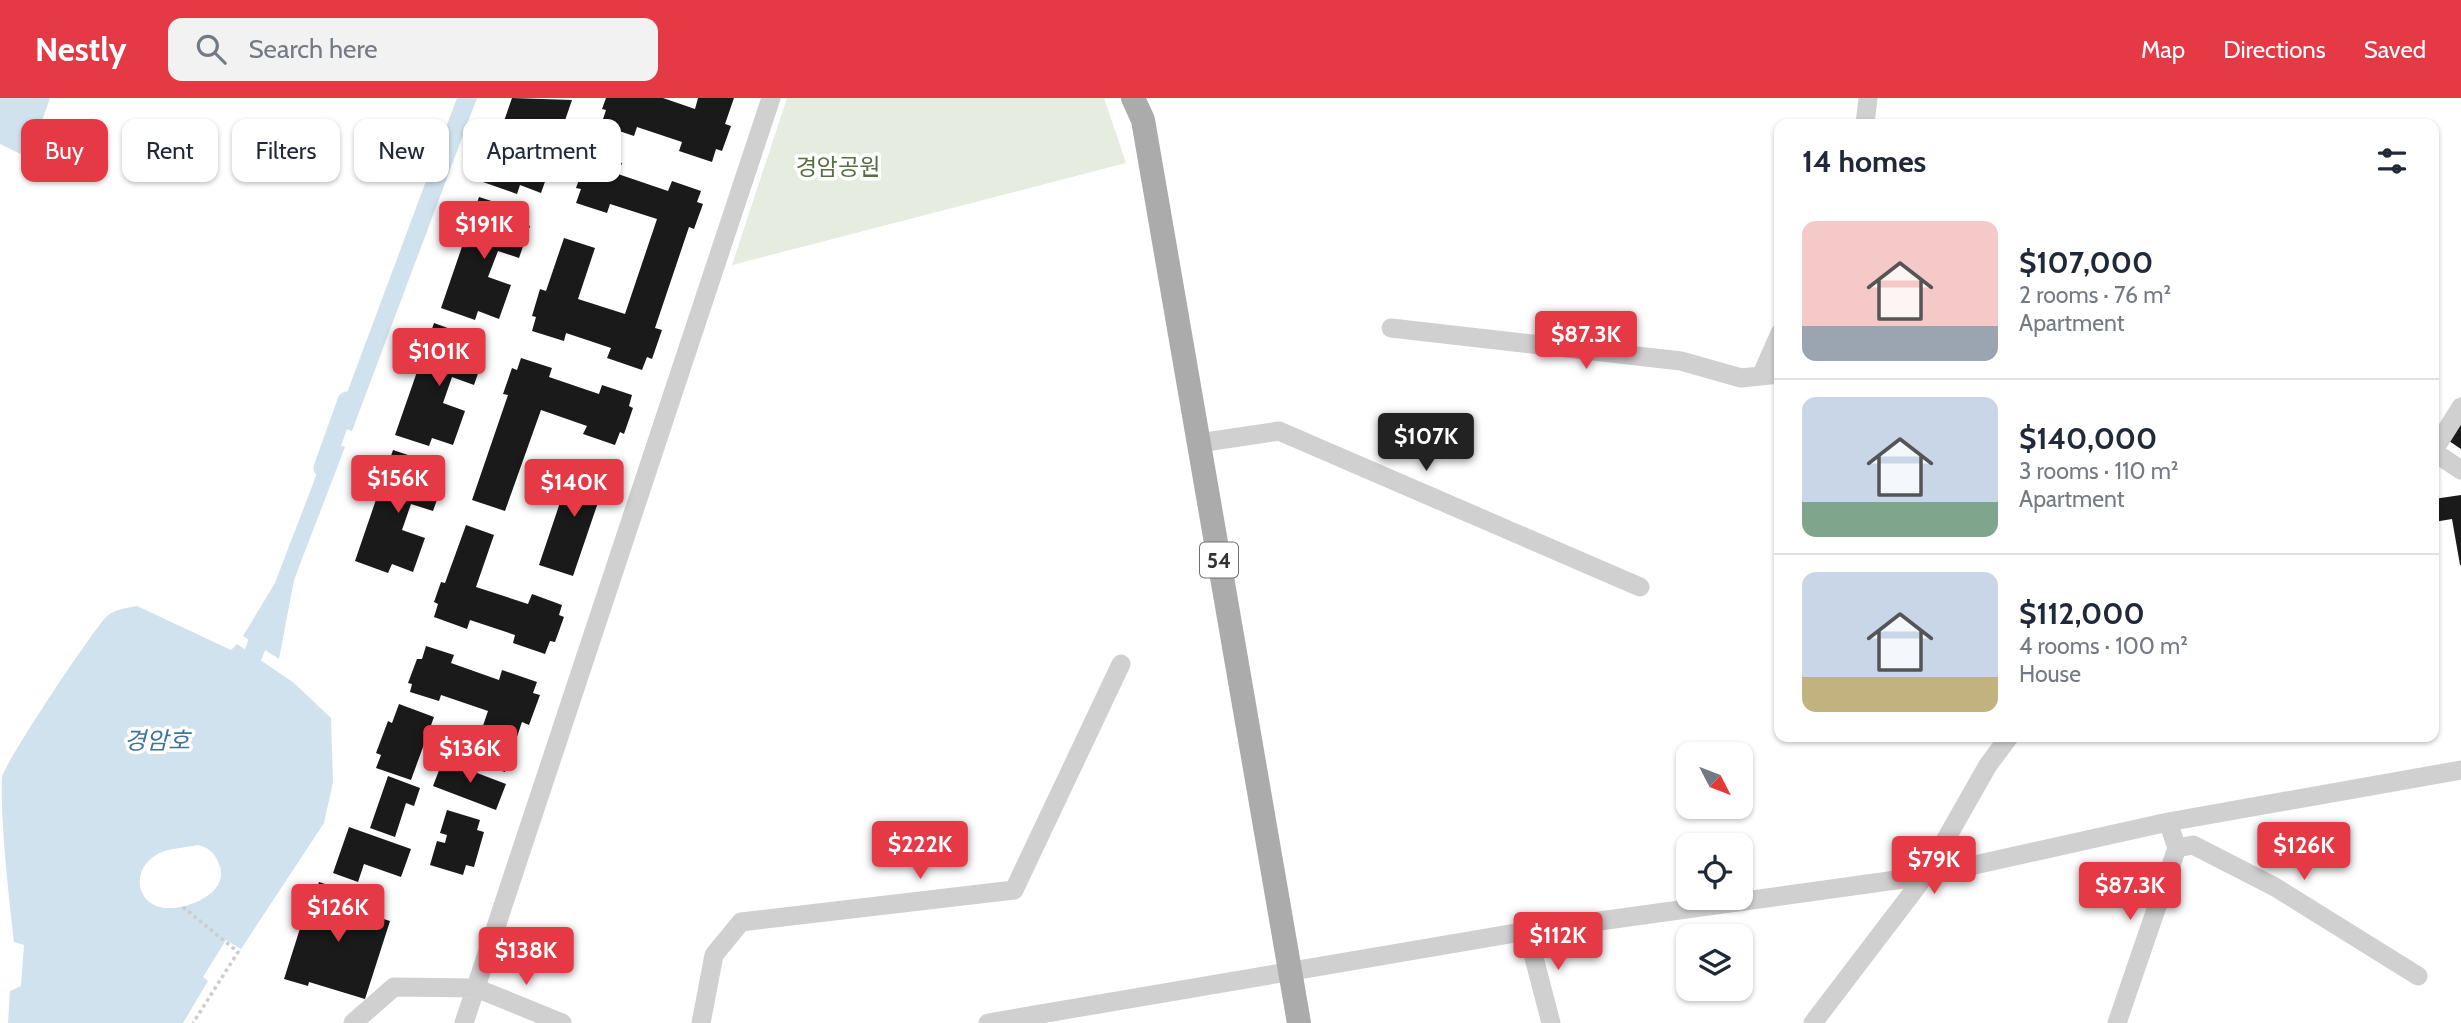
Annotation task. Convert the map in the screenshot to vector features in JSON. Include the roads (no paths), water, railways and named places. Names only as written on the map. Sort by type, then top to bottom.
[{"type":"main road","name":"54","points":[[1133,98],[1143,120],[1299,1023]]},
{"type":"street","points":[[464,1023],[771,98]]},
{"type":"street","points":[[1866,119],[1868,98]]},
{"type":"street","points":[[1391,328],[1681,361],[1741,377],[1771,375]]},
{"type":"street","points":[[2439,443],[2461,407]]},
{"type":"street","points":[[1199,443],[1279,431],[1640,587]]},
{"type":"street","points":[[2439,455],[2461,470]]},
{"type":"street","points":[[701,1023],[714,955],[741,922],[1014,890],[1121,664]]},
{"type":"street","points":[[1813,1023],[1925,876],[1988,765],[2005,742]]},
{"type":"street","points":[[995,1022],[1080,1015],[1290,971],[1527,931],[1925,876],[2168,822],[2461,770]]},
{"type":"street","points":[[2117,1023],[2177,848],[2168,822]]},
{"type":"street","points":[[2177,848],[2193,845],[2275,887],[2418,976]]},
{"type":"street","points":[[1527,931],[1551,1023]]},
{"type":"street","points":[[353,1023],[394,987],[476,988],[562,1023]]},
{"type":"water","points":[[0,98],[50,98],[43,119],[21,119],[21,154],[0,144]]},
{"type":"water","points":[[457,98],[477,98],[469,119],[463,119],[463,135],[449,173],[449,119]]},
{"type":"water","points":[[426,182],[445,182],[352,431],[335,425]]},
{"type":"water","points":[[329,442],[345,447],[294,580],[279,659],[243,636],[275,583]]},
{"type":"water","name":"경암호","points":[[137,606],[231,650],[237,644],[294,683],[331,718],[333,782],[324,823],[241,949],[226,940],[203,977],[208,981],[183,1023],[8,1023],[10,991],[21,986],[24,945],[14,942],[7,881],[2,777],[33,723],[98,627],[110,614]],"holes":[[[202,846],[211,851],[218,862],[221,872],[215,889],[188,905],[168,908],[149,902],[140,887],[142,870],[148,862],[165,851]]]},
{"type":"waterway","points":[[323,468],[347,401]]},
{"type":"waterway","points":[[253,655],[266,621]]},
{"type":"park label","name":"경암공원","points":[[838,167]]}]
